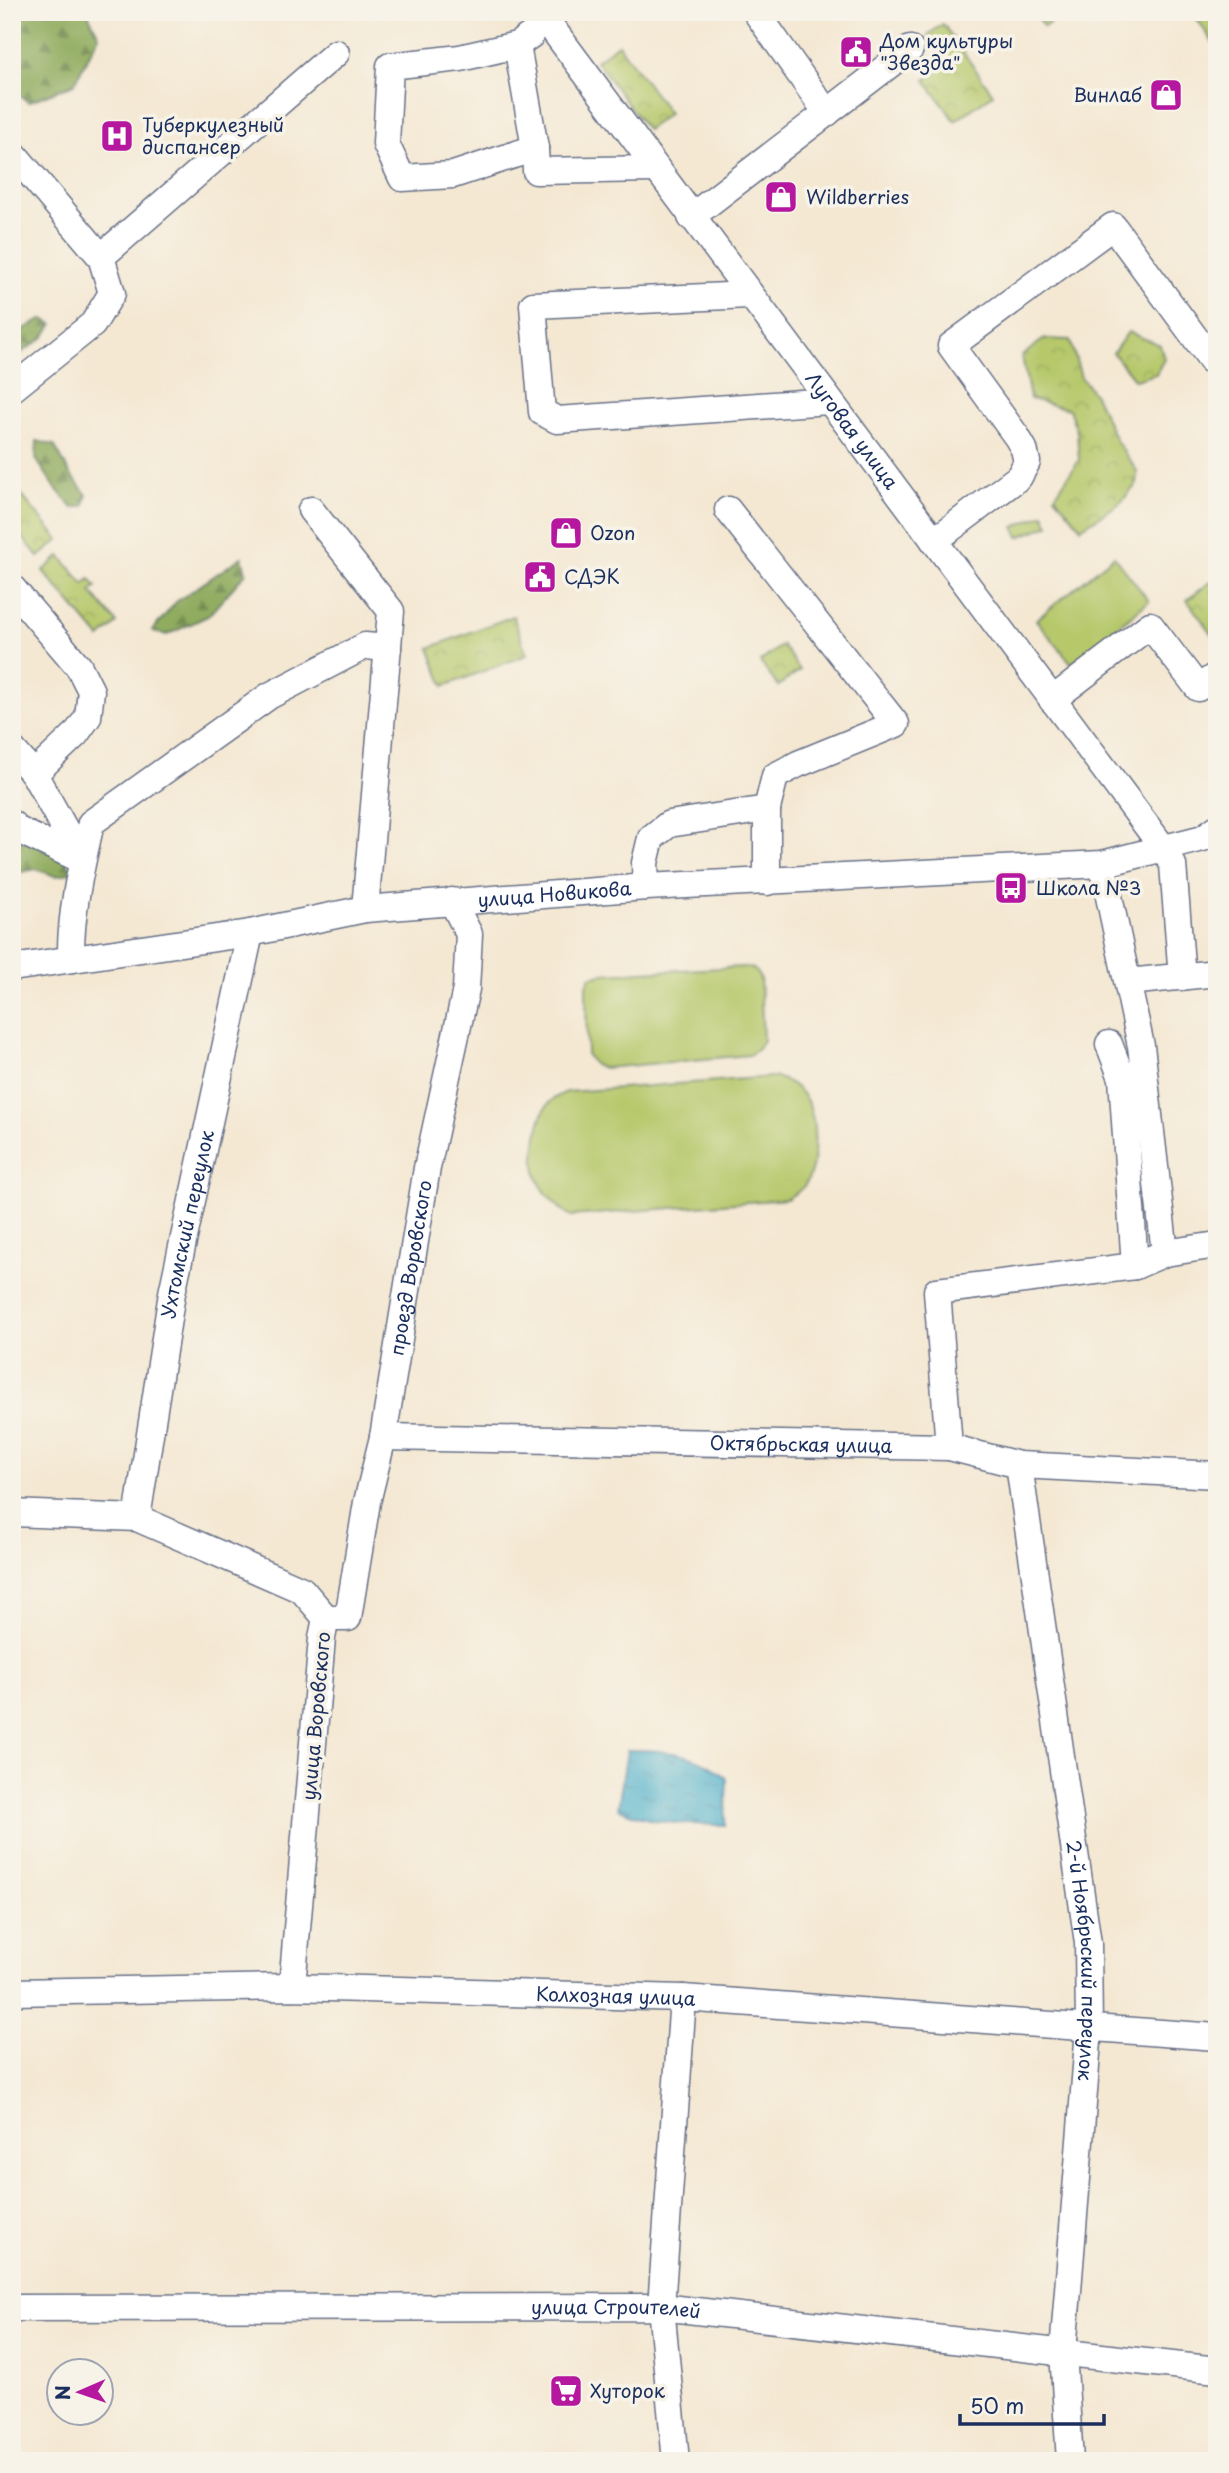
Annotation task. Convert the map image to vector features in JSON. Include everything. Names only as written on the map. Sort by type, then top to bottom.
[{"type":"street","points":[[756,12],[827,113]]},
{"type":"street","points":[[535,148],[453,175],[402,178],[387,144],[390,66],[460,58],[517,45],[541,16]]},
{"type":"street","name":"Луговая улица","points":[[541,16],[1164,849],[1173,865],[1182,977]]},
{"type":"street","points":[[517,45],[535,148],[536,171],[655,169]]},
{"type":"street","points":[[691,217],[910,49]]},
{"type":"street","points":[[101,257],[336,52]]},
{"type":"street","points":[[12,152],[101,257],[112,293],[93,324],[12,389]]},
{"type":"street","points":[[934,541],[1019,477],[1027,462],[1017,437],[951,346],[1113,226],[1213,362],[1217,363]]},
{"type":"street","points":[[750,295],[533,306],[542,412],[557,420],[829,401]]},
{"type":"street","points":[[311,510],[391,611],[365,909]]},
{"type":"street","points":[[728,510],[895,724],[797,764],[775,776],[767,809],[767,882]]},
{"type":"street","points":[[12,588],[79,667],[91,691],[89,717],[76,734],[34,774]]},
{"type":"street","points":[[1052,699],[1150,625],[1198,688],[1217,675]]},
{"type":"street","points":[[71,959],[82,860],[91,823],[269,696],[365,646],[388,648]]},
{"type":"street","points":[[12,749],[34,774],[82,860]]},
{"type":"street","points":[[646,887],[645,863],[651,838],[669,824],[767,809]]},
{"type":"street","points":[[12,824],[18,830],[82,860]]},
{"type":"street","name":"улица Новикова","points":[[12,968],[250,933],[365,909],[646,887],[1102,864],[1203,838],[1217,828]]},
{"type":"street","points":[[1102,864],[1141,1046],[1165,1253]]},
{"type":"street","name":"проезд Воровского","points":[[326,1618],[348,1618],[367,1502],[383,1437],[427,1168],[466,989],[469,934],[452,901]]},
{"type":"street","name":"Ухтомский переулок","points":[[137,1518],[172,1293],[250,933]]},
{"type":"street","points":[[1128,982],[1217,973]]},
{"type":"street","points":[[1109,1044],[1122,1078],[1135,1266]]},
{"type":"street","points":[[948,1447],[937,1291],[1135,1266],[1165,1253],[1217,1245]]},
{"type":"street","name":"Октябрьская улица","points":[[383,1437],[948,1447],[1019,1465],[1217,1475]]},
{"type":"street","name":"2-й Ноябрьский переулок","points":[[1019,1465],[1088,1943],[1089,2029],[1063,2352],[1070,2461]]},
{"type":"street","name":"улица Воровского","points":[[12,1513],[137,1518],[302,1590],[326,1618],[322,1638],[292,1987]]},
{"type":"street","name":"Колхозная улица","points":[[12,1992],[292,1987],[683,1998],[1217,2037]]},
{"type":"street","points":[[677,2461],[662,2306],[683,1998]]},
{"type":"street","name":"улица Строителей","points":[[12,2308],[662,2306],[1217,2370]]},
{"type":"green space","points":[[12,12],[87,12],[99,36],[74,84],[28,102],[12,88]]},
{"type":"green space","points":[[1033,12],[1064,12],[1044,27]]},
{"type":"green space","points":[[1192,12],[1217,12],[1217,48]]},
{"type":"green space","points":[[943,24],[993,94],[955,121],[925,80],[948,63],[928,35]]},
{"type":"green space","points":[[618,44],[669,113],[647,130],[596,61]]},
{"type":"green space","points":[[43,319],[53,324],[43,338],[12,359],[12,335]]},
{"type":"green space","points":[[1128,332],[1160,345],[1164,359],[1156,374],[1135,380],[1113,353]]},
{"type":"green space","points":[[1044,339],[1070,340],[1081,377],[1095,395],[1117,442],[1137,471],[1136,485],[1120,503],[1081,528],[1055,496],[1079,460],[1077,432],[1069,409],[1030,399],[1022,356]]},
{"type":"green space","points":[[37,441],[54,445],[71,475],[87,495],[84,506],[73,508],[56,489],[36,459]]},
{"type":"green space","points":[[12,484],[59,540],[39,557],[12,525]]},
{"type":"green space","points":[[1044,514],[1049,525],[1019,537],[1014,527]]},
{"type":"green space","points":[[60,556],[84,584],[90,579],[96,587],[91,592],[117,623],[100,638],[43,571]]},
{"type":"green space","points":[[1114,556],[1149,601],[1072,664],[1036,620]]},
{"type":"green space","points":[[242,557],[246,573],[208,616],[167,635],[152,631],[176,602]]},
{"type":"green space","points":[[1216,578],[1217,637],[1215,638],[1187,600]]},
{"type":"green space","points":[[513,616],[527,655],[444,686],[429,648]]},
{"type":"green space","points":[[782,645],[800,670],[778,686],[760,662]]},
{"type":"green space","points":[[42,829],[74,872],[55,876],[36,869],[12,874],[12,849]]},
{"type":"green space","points":[[742,967],[754,969],[760,978],[763,1040],[758,1049],[749,1055],[604,1068],[594,1065],[587,1055],[586,988],[590,977],[602,974]]},
{"type":"green space","points":[[772,1077],[788,1082],[800,1092],[807,1101],[813,1120],[814,1156],[809,1178],[802,1188],[787,1199],[571,1216],[552,1200],[538,1179],[535,1161],[542,1115],[552,1100],[567,1092]]},
{"type":"water","points":[[627,1750],[680,1754],[716,1770],[727,1779],[725,1825],[657,1821],[618,1808]]},
{"type":"place","name":"Дом культуры \"Звезда\"","points":[[856,52]]},
{"type":"place","name":"Винлаб","points":[[1166,95]]},
{"type":"place","name":"Туберкулезный диспансер","points":[[117,136]]},
{"type":"place","name":"Wildberries","points":[[781,197]]},
{"type":"place","name":"Ozon","points":[[566,533]]},
{"type":"place","name":"СДЭК","points":[[540,577]]},
{"type":"place","name":"Школа №3","points":[[1011,888]]},
{"type":"place","name":"Хуторок","points":[[566,2391]]}]
